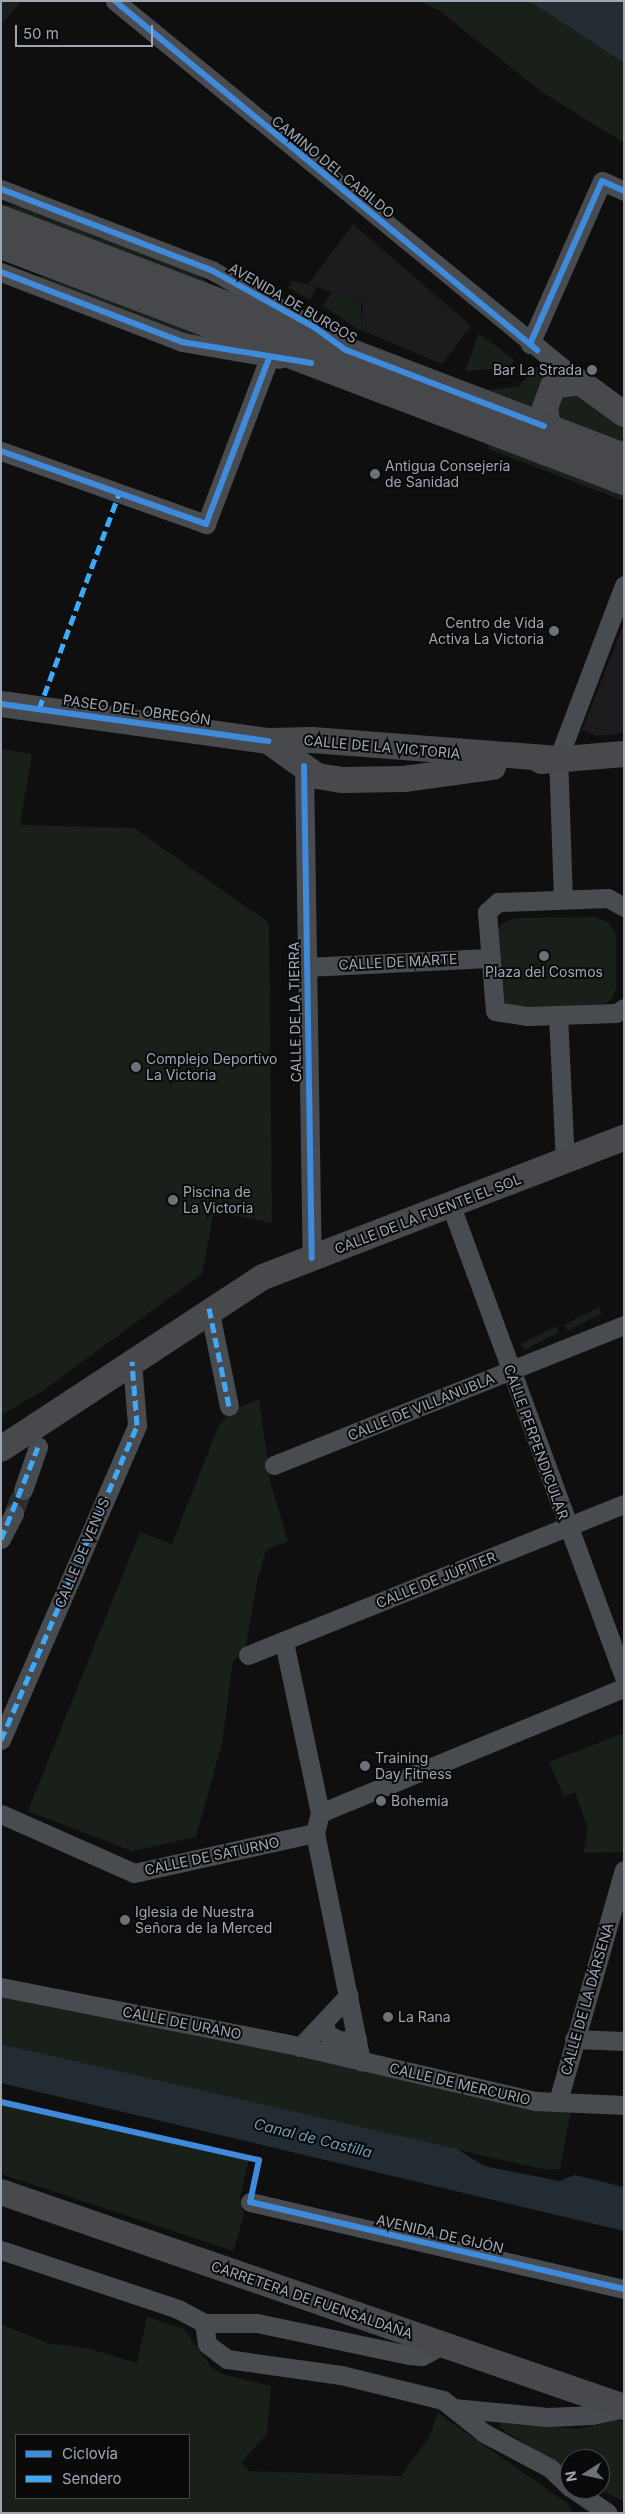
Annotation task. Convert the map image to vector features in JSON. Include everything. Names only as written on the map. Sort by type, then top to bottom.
[{"type":"highway","name":"AVENIDA DE BURGOS","points":[[1,219],[624,457]]},
{"type":"highway","points":[[1,245],[624,481]]},
{"type":"street","name":"CAMINO DEL CABILDO","points":[[115,1],[533,347],[624,414]]},
{"type":"street","points":[[533,347],[602,181],[624,191]]},
{"type":"street","name":"AVENIDA DE BURGOS","points":[[5,191],[213,271],[314,327],[346,350]]},
{"type":"street","points":[[1,254],[36,258]]},
{"type":"street","points":[[2,276],[182,342],[269,358],[311,363]]},
{"type":"street","name":"CAMINO DEL CABILDO","points":[[533,347],[548,365],[553,386]]},
{"type":"street","points":[[1,451],[206,524],[269,358]]},
{"type":"street","points":[[553,455],[544,426],[545,408],[553,386],[580,382]]},
{"type":"street","points":[[563,900],[558,759],[624,585]]},
{"type":"street","name":"PASEO DEL OBREGÓN","points":[[1,704],[268,741]]},
{"type":"street","name":"CALLE DE LA VICTORIA","points":[[268,741],[312,740],[373,747],[558,759]]},
{"type":"street","name":"CALLE DE LA VICTORIA","points":[[268,741],[317,776],[343,780],[404,779],[558,759],[624,754]]},
{"type":"street","points":[[304,766],[332,751],[373,747]]},
{"type":"street","name":"CALLE DE LA TIERRA","points":[[304,766],[312,1258]]},
{"type":"street","points":[[618,900],[563,900],[492,906],[487,912],[489,958],[495,1011],[508,1016],[616,1013],[624,1008]]},
{"type":"street","name":"CALLE DE MARTE","points":[[306,966],[489,958]]},
{"type":"street","points":[[558,1015],[565,1162]]},
{"type":"street","name":"CALLE DE LA FUENTE EL SOL","points":[[1,1449],[209,1308],[262,1277],[624,1138]]},
{"type":"street","name":"CALLE PERPENDICULAR","points":[[450,1206],[624,1677]]},
{"type":"street","points":[[209,1308],[229,1406]]},
{"type":"street","name":"CALLE DE VILLANUBLA","points":[[274,1465],[624,1325]]},
{"type":"street","name":"CALLE DE VENUS","points":[[1,1740],[137,1425],[132,1361]]},
{"type":"street","points":[[23,1490],[38,1447]]},
{"type":"street","name":"CALLE DE JÚPITER","points":[[248,1655],[624,1504]]},
{"type":"street","points":[[1,1539],[14,1513]]},
{"type":"street","points":[[284,1642],[320,1813],[315,1833],[361,2061]]},
{"type":"street","points":[[320,1813],[624,1688]]},
{"type":"street","name":"CALLE DE SATURNO","points":[[1,1814],[134,1873],[315,1833]]},
{"type":"street","name":"CALLE DE LA DÁRSENA","points":[[558,2101],[574,2039],[624,1870]]},
{"type":"street","name":"CALLE DE URANO","points":[[1,1987],[361,2061]]},
{"type":"street","points":[[300,2047],[349,1995]]},
{"type":"street","points":[[324,2023],[327,2034],[340,2041],[357,2038]]},
{"type":"street","points":[[574,2039],[624,2042]]},
{"type":"street","name":"CALLE DE MERCURIO","points":[[361,2061],[536,2101],[624,2105]]},
{"type":"street","name":"CARRETERA DE FUENSALDAÑA","points":[[1,2192],[624,2407]]},
{"type":"street","name":"AVENIDA DE GIJÓN","points":[[250,2202],[624,2290]]},
{"type":"street","points":[[1,2250],[178,2309],[204,2323],[257,2323],[409,2355],[422,2356],[442,2345]]},
{"type":"street","points":[[204,2323],[207,2344],[227,2359],[341,2375],[443,2400],[484,2433],[550,2468],[560,2477]]},
{"type":"street","points":[[452,2408],[548,2417],[592,2415],[624,2407]]},
{"type":"street","points":[[588,2499],[608,2513]]},
{"type":"shaded area","points":[[1,1],[21,1],[3,23],[1,21]]},
{"type":"shaded area","points":[[421,1],[529,1],[624,63],[624,143],[542,92],[440,11]]},
{"type":"shaded area","points":[[1,204],[30,208],[186,267],[222,292]]},
{"type":"shaded area","points":[[353,224],[471,326],[442,364],[361,330],[363,303],[308,284]]},
{"type":"shaded area","points":[[30,276],[63,277],[221,338],[188,335]]},
{"type":"shaded area","points":[[293,281],[316,287],[310,300],[288,287]]},
{"type":"shaded area","points":[[332,292],[361,303],[361,331],[323,306]]},
{"type":"shaded area","points":[[479,333],[514,360],[509,368],[465,371]]},
{"type":"shaded area","points":[[539,364],[547,379],[538,405],[529,409],[484,391],[519,386]]},
{"type":"shaded area","points":[[580,393],[624,425],[624,447],[556,421],[562,397]]},
{"type":"shaded area","points":[[490,442],[624,493],[622,500],[487,449]]},
{"type":"shaded area","points":[[624,623],[624,733],[597,736],[582,730]]},
{"type":"shaded area","name":"Complejo Deportivo La Victoria","points":[[1,749],[32,754],[20,825],[134,828],[269,923],[272,1223],[214,1211],[202,1274],[41,1392],[1,1415]]},
{"type":"shaded area","points":[[594,917],[608,922],[616,935],[616,990],[610,1001],[596,1007],[514,1008],[504,1004],[496,993],[494,937],[501,924],[515,918]]},
{"type":"shaded area","points":[[599,1307],[602,1313],[567,1331],[564,1325]]},
{"type":"shaded area","points":[[556,1326],[559,1332],[524,1350],[521,1344]]},
{"type":"shaded area","points":[[259,1399],[271,1485],[288,1541],[266,1550],[257,1581],[245,1651],[233,1661],[222,1743],[196,1837],[132,1851],[28,1811],[140,1532],[172,1544],[218,1427],[231,1411]]},
{"type":"shaded area","points":[[624,1733],[623,1852],[583,1853],[588,1829],[575,1792],[564,1796],[549,1762]]},
{"type":"shaded area","points":[[1,1996],[571,2110],[560,2169],[546,2170],[1,2044]]},
{"type":"shaded area","points":[[1,2105],[249,2160],[240,2198],[244,2215],[233,2251],[1,2174]]},
{"type":"shaded area","points":[[147,2317],[184,2329],[211,2367],[222,2374],[271,2386],[267,2434],[241,2462],[248,2471],[401,2476],[428,2439],[438,2413],[568,2504],[572,2513],[1,2513],[1,2324],[47,2343],[86,2348],[137,2363]]},
{"type":"shaded area","points":[[617,2420],[624,2421],[624,2501],[610,2495],[610,2449],[560,2449],[560,2466],[499,2427],[502,2422],[578,2429]]},
{"type":"water","points":[[529,1],[624,1],[624,63]]},
{"type":"water","name":"Canal de Castilla","points":[[1,2044],[457,2149],[484,2166],[559,2181],[575,2175],[624,2187],[624,2231],[1,2083]]},
{"type":"tunnel","points":[[14,1513],[23,1490]]},
{"type":"marked path","points":[[39,709],[119,494]]},
{"type":"marked path","points":[[209,1308],[229,1406]]},
{"type":"marked path","points":[[1,1740],[137,1425],[132,1361]]},
{"type":"marked path","points":[[1,1539],[38,1447]]},
{"type":"cycle path","points":[[115,1],[537,350]]},
{"type":"cycle path","points":[[530,344],[602,181],[624,191]]},
{"type":"cycle path","points":[[1,189],[213,271],[314,327],[346,350],[544,426]]},
{"type":"cycle path","points":[[1,272],[182,342],[311,363]]},
{"type":"cycle path","points":[[1,451],[206,524],[269,358]]},
{"type":"cycle path","points":[[1,704],[268,741]]},
{"type":"cycle path","points":[[304,766],[312,1258]]},
{"type":"cycle path","points":[[1,2102],[259,2160],[250,2202],[624,2289]]},
{"type":"place","name":"Bar La Strada","points":[[592,370]]},
{"type":"place","name":"Antigua Consejería de Sanidad","points":[[375,474]]},
{"type":"place","name":"Centro de Vida Activa La Victoria","points":[[554,631]]},
{"type":"place","name":"Plaza del Cosmos","points":[[544,956]]},
{"type":"place","name":"Complejo Deportivo La Victoria","points":[[136,1067]]},
{"type":"place","name":"Piscina de La Victoria","points":[[173,1200]]},
{"type":"place","name":"Training Day Fitness","points":[[365,1766]]},
{"type":"place","name":"Bohemia","points":[[381,1801]]},
{"type":"place","name":"Iglesia de Nuestra Señora de la Merced","points":[[125,1920]]},
{"type":"place","name":"La Rana","points":[[388,2017]]}]
